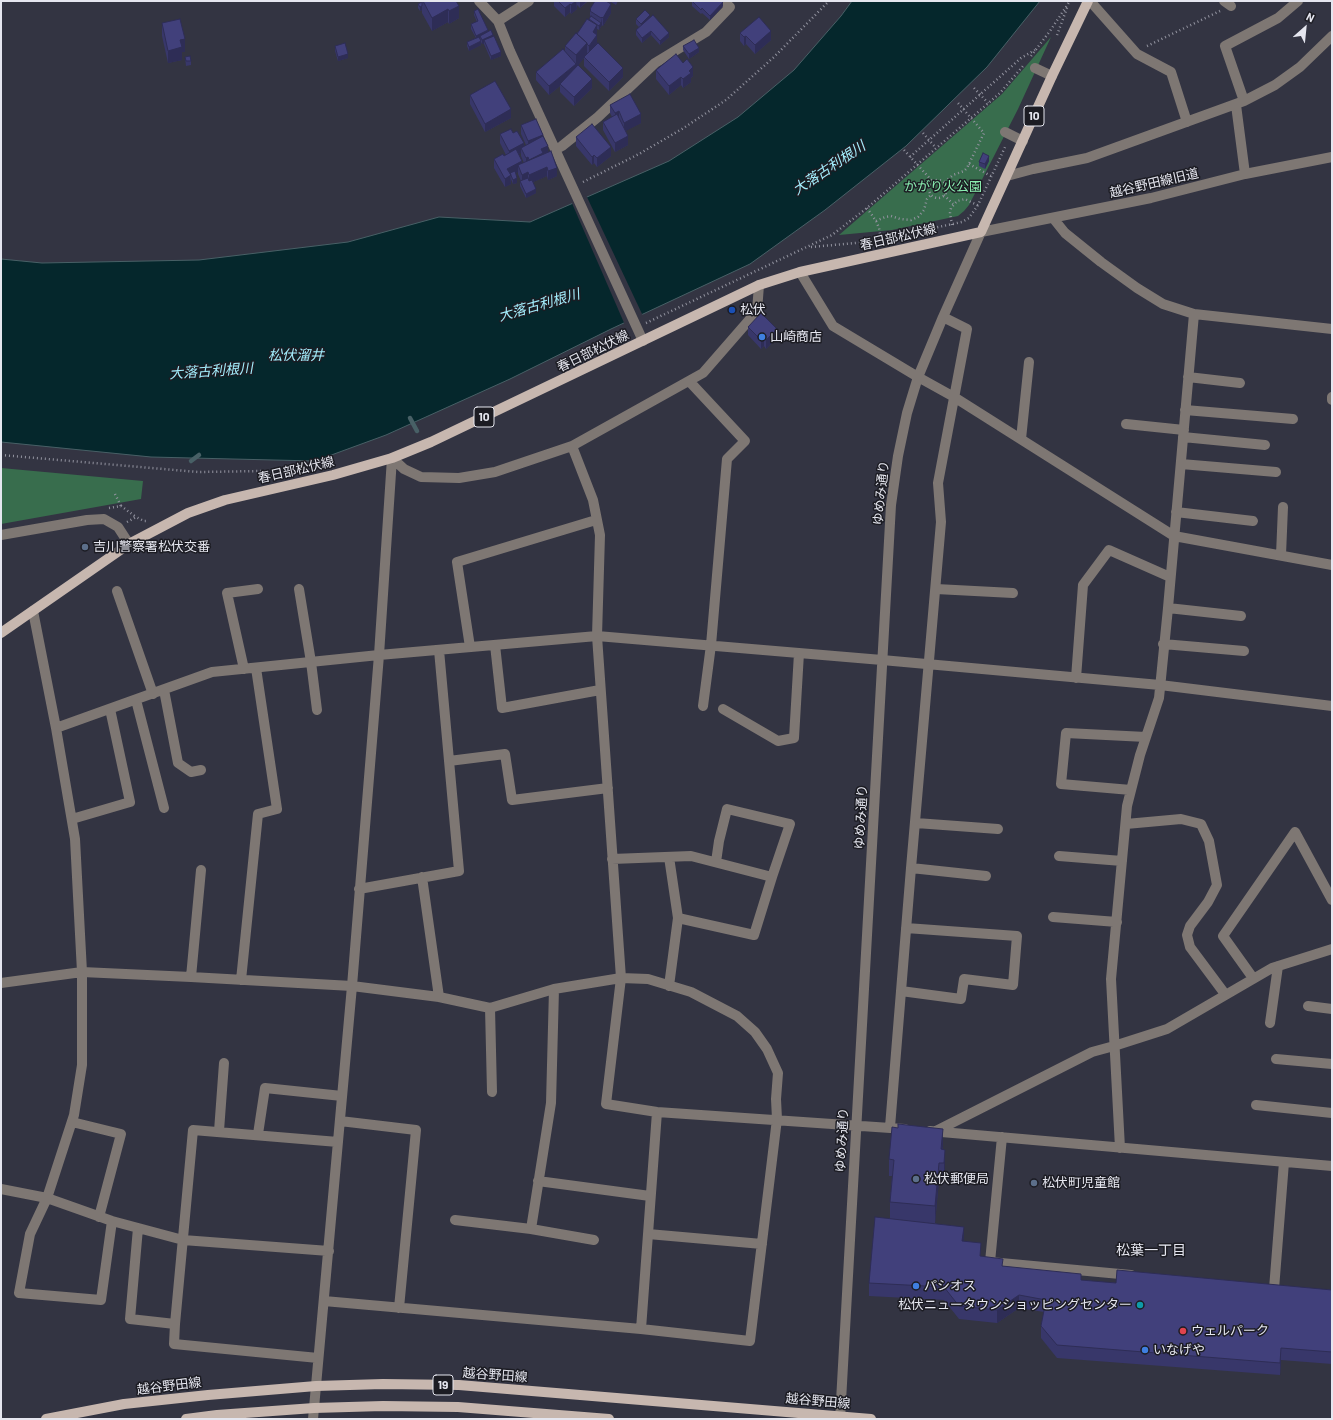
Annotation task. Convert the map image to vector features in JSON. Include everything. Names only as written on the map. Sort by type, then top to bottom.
[{"type":"main road","name":"10","points":[[981,232],[1052,76],[1089,1]]},
{"type":"main road","name":"春日部松伏線","points":[[1,633],[129,544],[188,513],[225,500],[334,475],[392,458],[431,442],[759,285],[800,272],[981,232]]},
{"type":"main road","name":"越谷野田線","points":[[46,1419],[124,1404],[208,1395],[316,1386],[382,1384],[459,1385],[840,1418],[872,1419]]},
{"type":"main road","name":"19","points":[[186,1419],[216,1415],[314,1408],[383,1406],[451,1407],[544,1416],[609,1419]]},
{"type":"street","points":[[479,1],[498,21],[555,150],[577,188],[636,328],[643,341]]},
{"type":"street","points":[[498,21],[529,1]]},
{"type":"street","points":[[555,150],[598,117],[656,63],[706,32],[730,7],[723,1]]},
{"type":"street","points":[[1089,1],[1137,54],[1171,72],[1187,122]]},
{"type":"street","points":[[1245,174],[1240,103],[1225,46],[1278,18],[1298,1]]},
{"type":"street","points":[[1007,176],[1087,158],[1240,103],[1275,85],[1300,67],[1332,36]]},
{"type":"street","points":[[1031,65],[1052,76]]},
{"type":"street","points":[[1008,133],[1023,141]]},
{"type":"street","name":"越谷野田線旧道","points":[[981,232],[1151,198],[1245,174],[1332,157]]},
{"type":"street","points":[[1053,218],[1065,233],[1101,262],[1137,288],[1163,304],[1194,314],[1332,329]]},
{"type":"street","name":"ゆめみ通り","points":[[840,1418],[891,505],[907,413],[918,377],[981,232]]},
{"type":"street","points":[[800,272],[833,326],[954,397],[1174,536],[1332,565]]},
{"type":"street","points":[[392,458],[404,469],[421,477],[459,478],[496,472],[572,446],[703,373],[757,311],[759,285]]},
{"type":"street","points":[[1120,1148],[1111,979],[1116,922],[1127,806],[1146,737],[1159,698],[1194,314]]},
{"type":"street","points":[[890,1127],[941,522],[938,483],[967,329],[943,317]]},
{"type":"street","points":[[1021,439],[1029,362]]},
{"type":"street","points":[[1188,377],[1240,383]]},
{"type":"street","points":[[689,381],[745,441],[727,459],[711,646],[703,706]]},
{"type":"street","points":[[1185,410],[1292,419]]},
{"type":"street","points":[[1126,424],[1265,445]]},
{"type":"street","points":[[572,446],[593,500],[600,535],[597,636],[621,978],[606,1104],[657,1112],[856,1124],[1332,1166]]},
{"type":"street","points":[[313,1419],[352,986],[379,655],[392,458]]},
{"type":"street","points":[[1181,464],[1276,472]]},
{"type":"street","points":[[1281,555],[1283,507]]},
{"type":"street","points":[[1176,512],[1253,521]]},
{"type":"street","points":[[1,535],[86,520],[104,519],[118,527],[129,544]]},
{"type":"street","points":[[470,647],[457,562],[596,520]]},
{"type":"street","points":[[1076,678],[1083,585],[1109,550],[1170,577]]},
{"type":"street","points":[[244,669],[227,593],[258,589]]},
{"type":"street","points":[[299,589],[317,710]]},
{"type":"street","points":[[936,589],[1013,593]]},
{"type":"street","points":[[117,592],[153,694]]},
{"type":"street","points":[[1168,608],[1241,616]]},
{"type":"street","points":[[32,610],[56,728],[75,839],[82,972],[82,1065],[72,1122],[47,1198],[30,1234],[19,1293],[101,1300],[112,1221]]},
{"type":"street","points":[[56,728],[212,672],[379,655],[597,636],[930,664],[1160,686],[1332,706]]},
{"type":"street","points":[[1164,644],[1244,651]]},
{"type":"street","points":[[495,645],[502,708],[600,690]]},
{"type":"street","points":[[359,889],[459,871],[439,650]]},
{"type":"street","points":[[722,709],[778,741],[794,738],[799,653]]},
{"type":"street","points":[[241,980],[258,814],[277,810],[256,668]]},
{"type":"street","points":[[164,690],[178,763],[191,772],[201,770]]},
{"type":"street","points":[[136,700],[164,808]]},
{"type":"street","points":[[72,819],[130,802],[110,709]]},
{"type":"street","points":[[1131,790],[1060,784],[1066,733],[1146,737]]},
{"type":"street","points":[[449,761],[506,754],[512,800],[608,788]]},
{"type":"street","points":[[678,918],[754,935],[790,824],[727,809],[716,862]]},
{"type":"street","points":[[1126,824],[1181,819],[1201,824],[1209,841],[1217,884],[1208,902],[1190,926],[1187,935],[1190,947],[1225,994]]},
{"type":"street","points":[[916,823],[998,829]]},
{"type":"street","points":[[1253,978],[1224,936],[1295,832],[1332,900]]},
{"type":"street","points":[[612,859],[691,856],[772,877]]},
{"type":"street","points":[[1059,856],[1122,861]]},
{"type":"street","points":[[668,986],[678,918],[669,857]]},
{"type":"street","points":[[911,868],[986,876]]},
{"type":"street","points":[[191,977],[201,870]]},
{"type":"street","points":[[422,877],[439,997]]},
{"type":"street","points":[[1052,917],[1116,922]]},
{"type":"street","points":[[901,991],[961,999],[964,979],[1013,985],[1016,936],[906,928]]},
{"type":"street","points":[[936,1131],[1092,1052],[1168,1029],[1225,994],[1278,966],[1332,949]]},
{"type":"street","points":[[1270,1023],[1278,966]]},
{"type":"street","points":[[1,983],[82,972],[191,977],[352,986],[439,997],[490,1008],[554,989],[621,978],[648,979],[691,992],[737,1016],[756,1032],[767,1049],[778,1072],[776,1099],[777,1119],[750,1341],[641,1328],[324,1301]]},
{"type":"street","points":[[530,1229],[551,1103],[554,989]]},
{"type":"street","points":[[1308,1006],[1332,1009]]},
{"type":"street","points":[[490,1008],[492,1092]]},
{"type":"street","points":[[1276,1059],[1332,1064]]},
{"type":"street","points":[[219,1131],[224,1063]]},
{"type":"street","points":[[258,1134],[265,1088],[342,1096]]},
{"type":"street","points":[[1256,1105],[1332,1113]]},
{"type":"street","points":[[641,1328],[657,1112]]},
{"type":"street","points":[[340,1121],[416,1130],[399,1308]]},
{"type":"street","points":[[72,1122],[120,1134],[99,1216]]},
{"type":"street","points":[[318,1358],[174,1344],[175,1324],[193,1130],[258,1134],[338,1142]]},
{"type":"street","points":[[1002,1137],[990,1262],[1140,1276]]},
{"type":"street","points":[[1274,1289],[1284,1162]]},
{"type":"street","points":[[538,1181],[650,1196]]},
{"type":"street","points":[[1,1189],[47,1198],[112,1221],[183,1240],[329,1251]]},
{"type":"street","points":[[455,1220],[530,1229],[594,1240]]},
{"type":"street","points":[[138,1228],[130,1319],[175,1324]]},
{"type":"street","points":[[648,1234],[762,1244]]},
{"type":"path","points":[[577,188],[639,154],[726,100],[774,57],[828,1]]},
{"type":"path","points":[[1030,58],[1070,1]]},
{"type":"path","points":[[1057,36],[1068,4]]},
{"type":"path","points":[[1135,52],[1227,4]]},
{"type":"path","points":[[910,157],[1020,58],[1038,48]]},
{"type":"path","points":[[636,328],[832,235],[867,208],[1031,65]]},
{"type":"path","points":[[974,88],[988,103]]},
{"type":"path","points":[[944,182],[953,175],[964,172],[984,133],[958,103]]},
{"type":"path","points":[[923,133],[936,148]]},
{"type":"path","points":[[809,247],[881,239],[962,222],[969,218],[978,205],[1008,133]]},
{"type":"path","points":[[904,150],[933,182]]},
{"type":"path","points":[[969,164],[991,176]]},
{"type":"path","points":[[944,196],[947,189],[944,182],[938,180],[933,182],[929,189],[932,194],[937,197],[944,196],[953,204]]},
{"type":"path","points":[[876,221],[891,216],[911,220],[918,217],[924,210],[928,199],[932,194]]},
{"type":"path","points":[[954,238],[950,213],[953,204],[956,201],[965,199],[990,212]]},
{"type":"path","points":[[867,208],[880,228],[881,239]]},
{"type":"path","points":[[1,455],[198,472],[262,471],[275,478],[268,480]]},
{"type":"path","points":[[115,494],[121,506]]},
{"type":"path","points":[[118,527],[136,517],[144,521],[148,520]]},
{"type":"green space","name":"かがり火公園","points":[[1051,37],[1018,109],[969,205],[964,211],[958,216],[892,230],[839,235],[1002,94]]},
{"type":"green space","points":[[1,468],[143,481],[141,499],[1,524]]},
{"type":"water","name":"松伏溜井","points":[[852,1],[1040,1],[987,67],[906,146],[825,210],[750,264],[611,329],[510,379],[386,435],[315,461],[151,457],[1,442],[1,259],[42,263],[199,260],[348,242],[439,217],[530,222],[669,161],[738,117],[794,70],[841,16]]},
{"type":"pier","points":[[586,195],[643,316],[625,325],[571,201]]},
{"type":"building","points":[[423,1],[456,1],[459,6],[449,11],[448,9],[432,18]]},
{"type":"building","points":[[558,1],[576,1],[565,8]]},
{"type":"building","points":[[595,1],[606,1],[611,4],[603,18],[590,11]]},
{"type":"building","points":[[692,1],[722,1],[723,2],[710,16]]},
{"type":"building","points":[[422,2],[422,6],[420,7],[418,4]]},
{"type":"building","points":[[478,9],[488,30],[476,36],[471,24],[478,21],[474,11]]},
{"type":"building","points":[[645,10],[650,15],[641,24],[636,19]]},
{"type":"building","points":[[653,15],[669,33],[660,41],[651,31],[642,38],[636,30]]},
{"type":"building","points":[[591,16],[601,23],[599,26],[589,19]]},
{"type":"building","points":[[759,17],[771,31],[755,45],[746,36],[744,37],[740,33]]},
{"type":"building","points":[[180,19],[185,39],[180,40],[182,47],[168,51],[162,23]]},
{"type":"building","points":[[587,19],[597,25],[593,32],[597,35],[589,46],[577,34]]},
{"type":"building","points":[[491,30],[493,35],[482,40],[480,36]]},
{"type":"building","points":[[576,33],[587,43],[576,55],[565,46]]},
{"type":"building","points":[[494,36],[501,52],[491,56],[484,40]]},
{"type":"building","points":[[479,37],[481,41],[469,47],[467,42]]},
{"type":"building","points":[[694,40],[699,48],[689,54],[683,46]]},
{"type":"building","points":[[345,43],[348,54],[338,57],[335,46]]},
{"type":"building","points":[[598,43],[623,68],[609,82],[584,57]]},
{"type":"building","points":[[563,49],[576,64],[549,86],[536,72]]},
{"type":"building","points":[[676,54],[683,63],[687,59],[693,67],[689,71],[691,73],[683,79],[681,77],[669,86],[656,70]]},
{"type":"building","points":[[190,56],[191,61],[186,61],[185,57]]},
{"type":"building","points":[[578,65],[592,79],[574,97],[560,84]]},
{"type":"building","points":[[495,81],[511,109],[485,124],[470,95]]},
{"type":"building","points":[[630,94],[641,114],[624,123],[619,111],[615,113],[610,105]]},
{"type":"building","points":[[617,114],[628,136],[615,143],[603,122]]},
{"type":"building","points":[[536,119],[543,135],[528,141],[521,125]]},
{"type":"building","points":[[592,124],[611,147],[597,158],[594,155],[592,157],[576,137]]},
{"type":"building","points":[[511,129],[513,133],[517,131],[524,143],[509,151],[500,134]]},
{"type":"building","points":[[543,136],[548,146],[541,149],[543,153],[529,160],[528,157],[526,158],[521,148]]},
{"type":"building","points":[[516,149],[522,161],[507,169],[511,175],[505,179],[494,159],[503,154],[504,156]]},
{"type":"building","points":[[551,151],[557,168],[548,171],[547,167],[529,175],[528,172],[522,175],[518,165]]},
{"type":"building","points":[[983,153],[989,156],[985,164],[979,162]]},
{"type":"building","points":[[515,171],[517,178],[513,180],[510,173]]},
{"type":"building","points":[[528,178],[529,181],[532,180],[536,189],[526,194],[520,181]]},
{"type":"building","points":[[761,313],[777,329],[766,340],[764,337],[761,340],[748,327]]},
{"type":"building","points":[[898,1124],[943,1129],[941,1149],[945,1150],[944,1163],[939,1163],[935,1206],[890,1202],[894,1160],[889,1159],[892,1127],[898,1128]]},
{"type":"building","name":"松伏ニュータウンショッピングセンター","points":[[875,1217],[964,1227],[962,1241],[981,1243],[980,1256],[1003,1259],[1002,1266],[1081,1274],[1081,1280],[1116,1283],[1117,1270],[1332,1290],[1332,1352],[1281,1348],[1280,1363],[1057,1345],[1041,1326],[1046,1300],[1019,1295],[997,1310],[959,1306],[944,1287],[869,1283]]},
{"type":"waterway","points":[[410,418],[417,431]]},
{"type":"waterway","points":[[191,461],[199,455]]},
{"type":"place","name":"松伏","points":[[732,310]]},
{"type":"place","name":"山崎商店","points":[[762,337]]},
{"type":"place","name":"吉川警察署松伏交番","points":[[85,547]]},
{"type":"place","name":"松伏郵便局","points":[[916,1179]]},
{"type":"place","name":"松伏町児童館","points":[[1034,1183]]},
{"type":"place","name":"パシオス","points":[[916,1286]]},
{"type":"place","name":"松伏ニュータウンショッピングセンター","points":[[1140,1305]]},
{"type":"place","name":"ウェルパーク","points":[[1183,1331]]},
{"type":"place","name":"いなげや","points":[[1145,1350]]},
{"type":"district","name":"松葉一丁目","points":[[1151,1250]]},
{"type":"water label","name":"大落古利根川","points":[[829,168]]},
{"type":"water label","name":"大落古利根川","points":[[539,305]]},
{"type":"water label","name":"大落古利根川","points":[[211,371]]}]
